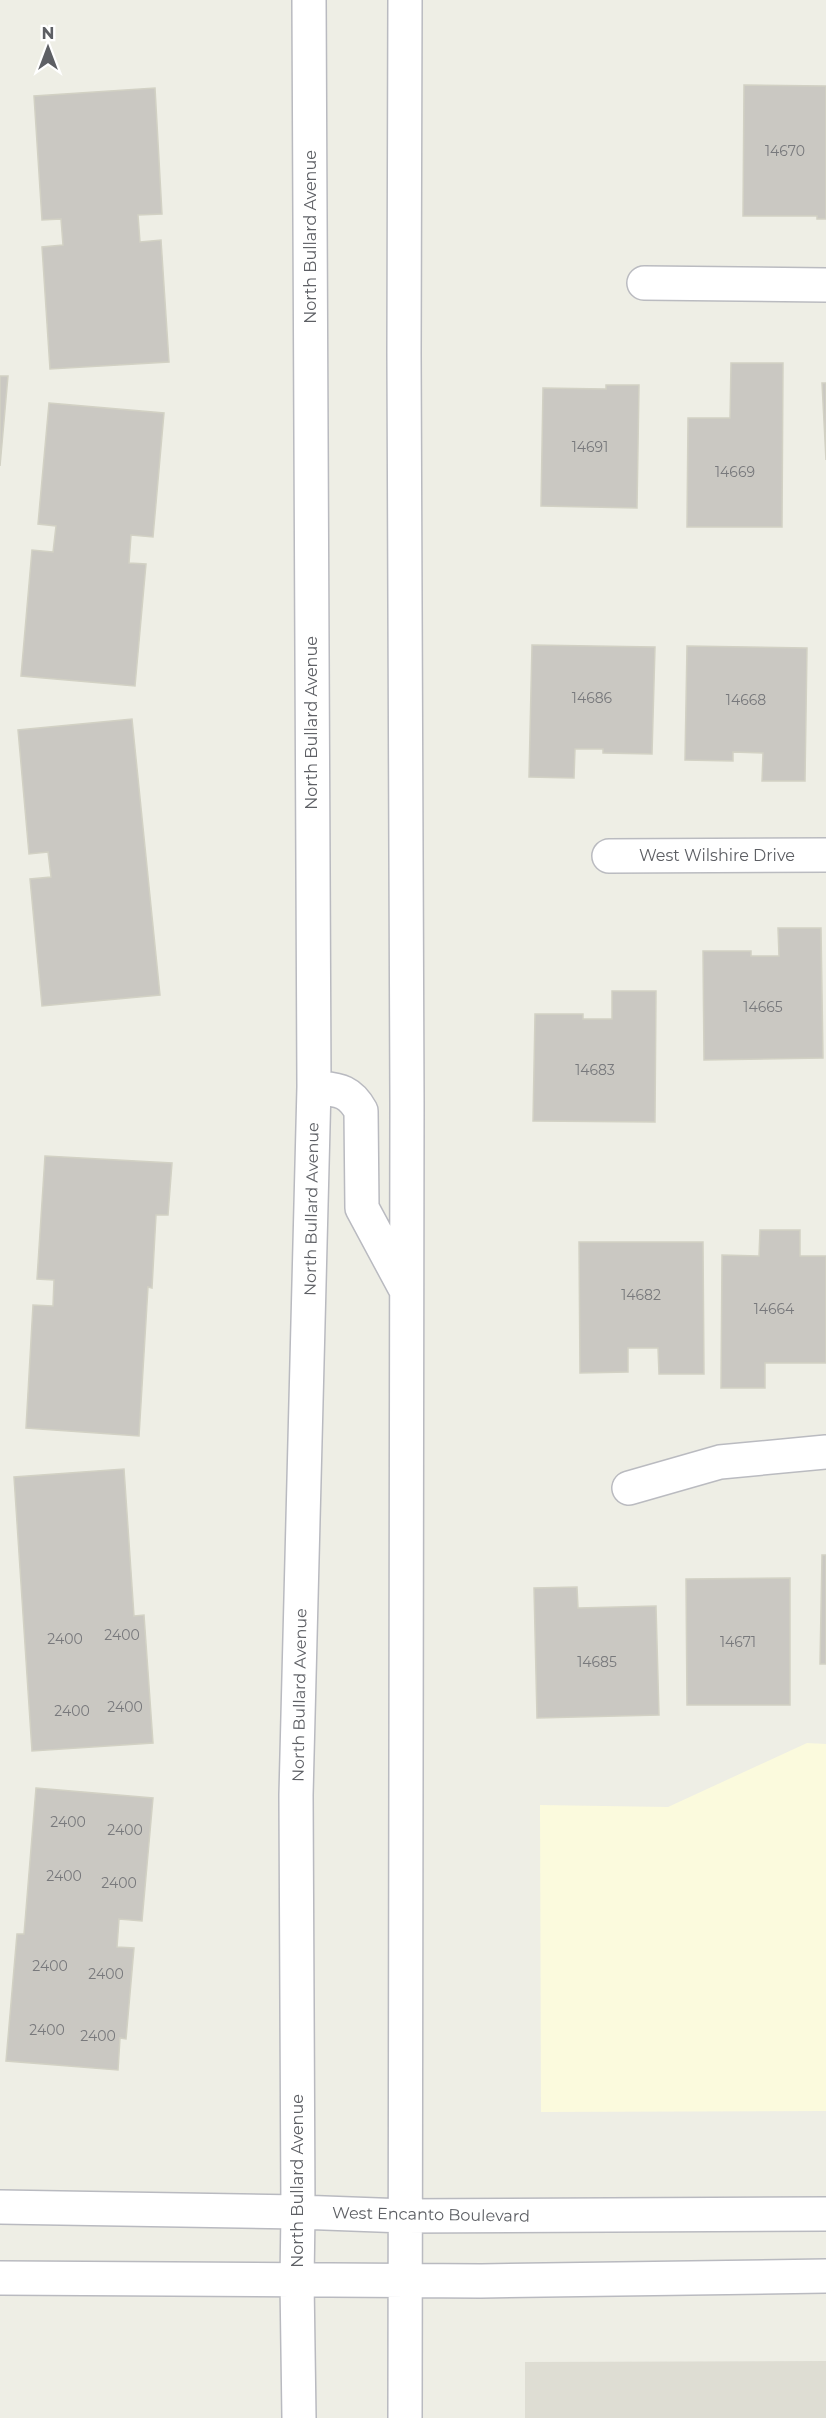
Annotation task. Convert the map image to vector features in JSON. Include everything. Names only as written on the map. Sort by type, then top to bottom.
[{"type":"main road","name":"North Bullard Avenue","points":[[299,2418],[296,1795],[314,1087],[309,0]]},
{"type":"main road","points":[[405,0],[407,1292],[405,2418]]},
{"type":"main road","points":[[644,283],[826,285]]},
{"type":"main road","name":"West Wilshire Drive","points":[[609,856],[826,855]]},
{"type":"main road","points":[[314,1087],[339,1090],[354,1098],[361,1111],[362,1208],[407,1292]]},
{"type":"main road","points":[[629,1488],[720,1462],[826,1452]]},
{"type":"main road","name":"West Encanto Boulevard","points":[[0,2207],[298,2211],[405,2216],[826,2214]]},
{"type":"main road","points":[[0,2278],[404,2280],[826,2276]]},
{"type":"shaded area","points":[[807,1743],[826,1744],[826,2111],[541,2112],[540,1805],[668,1807]]},
{"type":"shaded area","points":[[826,2361],[826,2418],[525,2418],[525,2362]]},
{"type":"building","points":[[744,85],[826,86],[826,219],[817,219],[817,216],[743,216]]},
{"type":"building","points":[[155,88],[162,214],[138,215],[140,242],[161,240],[169,362],[50,369],[42,247],[63,245],[61,219],[42,220],[34,96]]},
{"type":"building","points":[[731,363],[783,363],[782,527],[687,527],[688,418],[730,418]]},
{"type":"building","points":[[0,376],[8,376],[0,466]]},
{"type":"building","points":[[822,383],[826,383],[826,460]]},
{"type":"building","points":[[606,385],[639,385],[637,508],[541,506],[543,388],[606,389]]},
{"type":"building","points":[[49,403],[164,413],[153,537],[131,535],[129,563],[146,564],[135,686],[21,676],[32,550],[53,552],[56,526],[38,524]]},
{"type":"building","points":[[532,645],[655,647],[652,754],[603,753],[603,749],[575,749],[574,778],[529,777]]},
{"type":"building","points":[[687,646],[807,648],[805,781],[762,781],[763,753],[733,752],[733,761],[685,760]]},
{"type":"building","points":[[132,719],[160,995],[42,1006],[30,879],[51,877],[48,852],[29,854],[18,730]]},
{"type":"building","points":[[778,928],[821,928],[823,1058],[704,1060],[703,951],[751,951],[751,956],[779,956]]},
{"type":"building","points":[[612,991],[656,991],[655,1122],[533,1121],[535,1014],[583,1014],[583,1019],[612,1019]]},
{"type":"building","points":[[45,1156],[172,1163],[168,1215],[156,1215],[152,1288],[148,1287],[139,1436],[26,1428],[33,1305],[53,1306],[54,1280],[37,1279]]},
{"type":"building","points":[[760,1230],[800,1230],[800,1256],[826,1256],[826,1363],[765,1363],[765,1388],[721,1388],[722,1255],[759,1256]]},
{"type":"building","points":[[579,1242],[703,1242],[704,1374],[659,1374],[658,1348],[628,1348],[628,1372],[580,1373]]},
{"type":"building","points":[[124,1469],[134,1616],[144,1615],[153,1743],[32,1751],[14,1477]]},
{"type":"building","points":[[822,1555],[826,1555],[826,1664],[820,1664]]},
{"type":"building","points":[[790,1578],[790,1705],[687,1705],[686,1579]]},
{"type":"building","points":[[577,1587],[578,1608],[656,1606],[659,1715],[537,1718],[534,1588]]},
{"type":"building","points":[[36,1788],[153,1798],[142,1921],[119,1919],[117,1947],[134,1948],[126,2039],[120,2038],[118,2070],[6,2061],[17,1934],[24,1934]]}]
